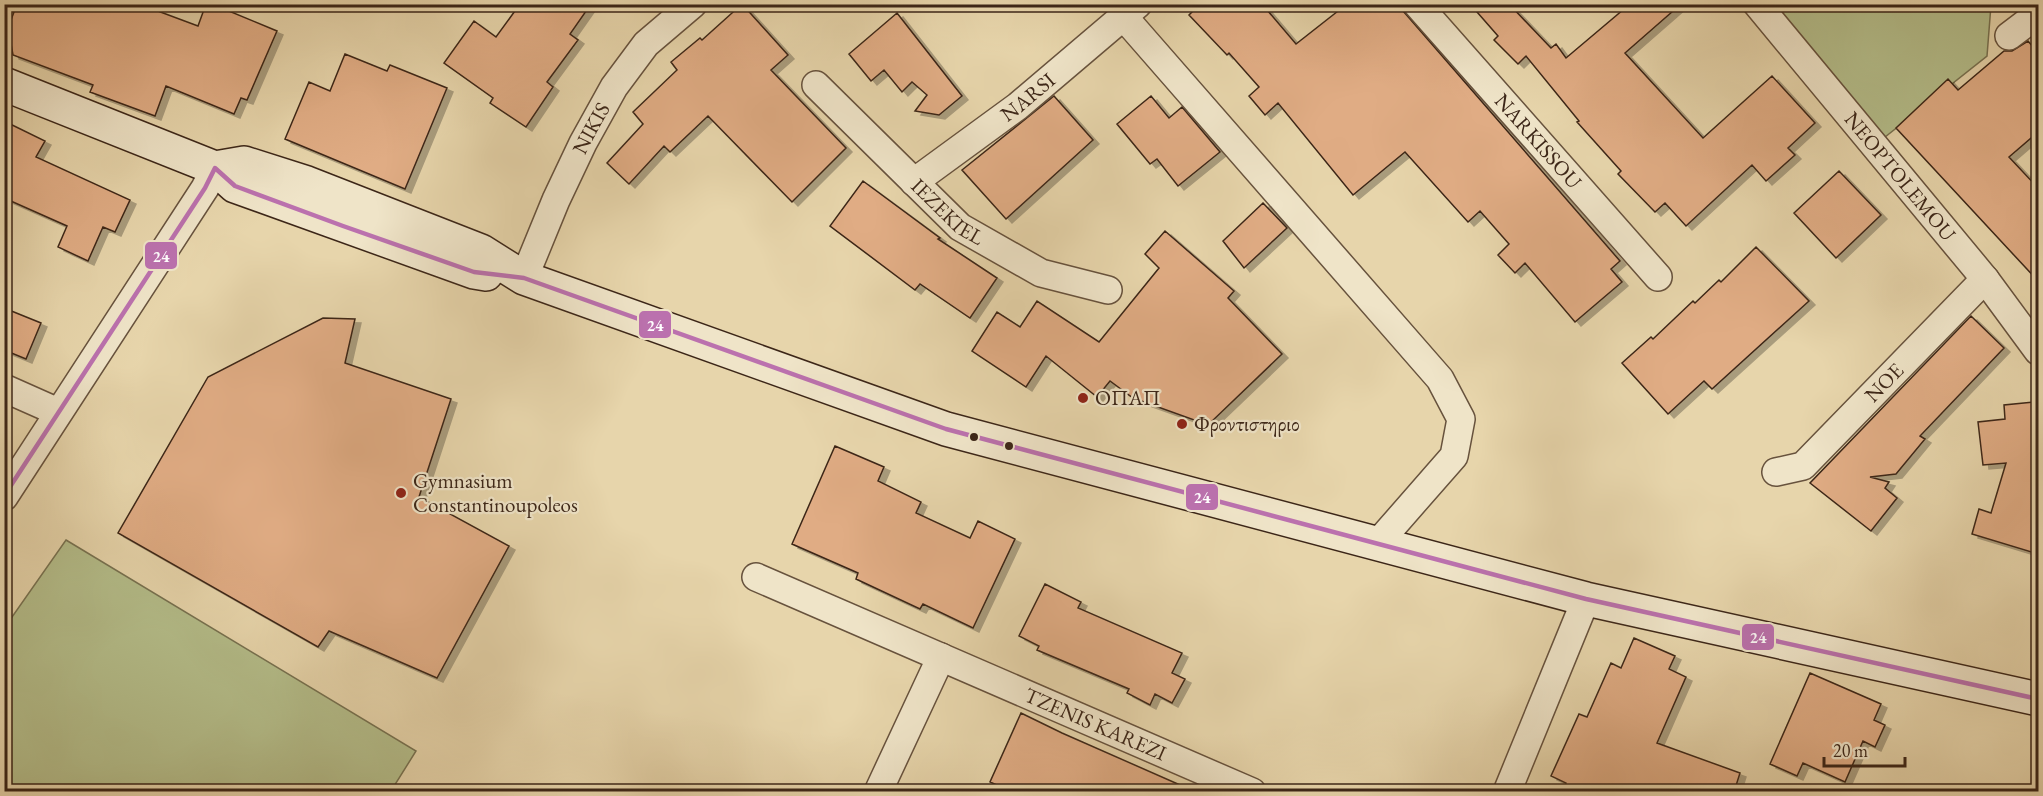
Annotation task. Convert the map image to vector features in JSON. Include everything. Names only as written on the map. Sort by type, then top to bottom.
[{"type":"street","name":"NIKIS","points":[[524,278],[560,190],[614,87],[646,44],[693,4]]},
{"type":"street","name":"NARKISSOU","points":[[1417,4],[1658,277]]},
{"type":"street","name":"NEOPTOLEMOU","points":[[1757,4],[2035,336]]},
{"type":"street","points":[[1130,10],[1440,379],[1461,419],[1454,456],[1377,544]]},
{"type":"street","name":"NARSI","points":[[914,182],[1018,106],[1130,10]]},
{"type":"street","points":[[2009,36],[2038,14]]},
{"type":"street","points":[[4,84],[215,168],[244,163],[307,183],[481,251],[524,278],[946,429],[1586,599],[2037,694]]},
{"type":"street","name":"IEZEKIEL","points":[[816,85],[960,228],[1041,273],[1108,290]]},
{"type":"street","points":[[4,497],[205,188],[215,168]]},
{"type":"street","name":"NOE","points":[[1776,472],[1803,466],[1985,279]]},
{"type":"street","points":[[4,388],[58,412]]},
{"type":"street","name":"TZENIS KAREZI","points":[[756,577],[1252,792]]},
{"type":"street","points":[[1507,792],[1586,599]]},
{"type":"street","points":[[878,792],[941,657]]},
{"type":"green space","points":[[1761,5],[1991,5],[1987,56],[1880,141]]},
{"type":"green space","points":[[66,540],[416,751],[391,791],[5,791],[5,627]]},
{"type":"building","points":[[17,4],[139,4],[198,26],[206,4],[212,4],[277,31],[247,100],[241,98],[234,114],[166,86],[155,116],[90,92],[93,85],[13,55],[8,28]]},
{"type":"building","points":[[520,4],[591,4],[570,34],[578,40],[547,82],[553,87],[526,127],[490,103],[493,98],[444,63],[474,21],[496,37]]},
{"type":"building","points":[[742,4],[788,55],[771,70],[846,148],[792,202],[708,116],[670,152],[664,146],[629,184],[607,163],[643,124],[633,112],[677,70],[671,62],[700,38],[702,40]]},
{"type":"building","points":[[1200,4],[1262,4],[1296,44],[1347,4],[1397,4],[1620,261],[1611,269],[1622,282],[1575,322],[1525,263],[1515,273],[1498,255],[1509,244],[1480,211],[1468,222],[1405,152],[1353,195],[1278,103],[1265,115],[1249,96],[1259,87],[1229,53],[1227,55],[1189,15]]},
{"type":"building","points":[[1470,4],[1509,4],[1551,48],[1556,44],[1566,58],[1630,4],[1681,4],[1625,53],[1703,138],[1772,76],[1815,123],[1788,148],[1795,155],[1766,181],[1752,165],[1686,226],[1665,203],[1655,212],[1618,174],[1621,171],[1577,122],[1579,121],[1526,56],[1518,64],[1494,40],[1498,36]]},
{"type":"building","points":[[897,13],[962,96],[939,115],[915,111],[927,95],[912,82],[902,92],[884,70],[871,81],[849,54]]},
{"type":"building","points":[[2028,41],[2038,53],[2038,132],[2009,157],[2038,188],[2038,281],[1896,128],[1948,79],[1958,90],[2004,51],[2012,51]]},
{"type":"building","points":[[345,54],[387,71],[390,65],[447,88],[405,189],[285,139],[309,82],[330,91]]},
{"type":"building","points":[[1054,96],[1093,140],[1006,219],[962,170]]},
{"type":"building","points":[[1151,96],[1169,118],[1182,107],[1220,152],[1178,186],[1157,159],[1150,164],[1117,124]]},
{"type":"building","points":[[4,121],[45,141],[36,157],[130,200],[115,232],[103,227],[88,261],[58,247],[67,226],[4,198]]},
{"type":"building","points":[[1839,171],[1881,215],[1836,258],[1794,213]]},
{"type":"building","points":[[863,181],[940,238],[938,239],[997,278],[970,318],[920,284],[915,290],[830,226]]},
{"type":"building","points":[[1263,203],[1287,228],[1244,268],[1223,241]]},
{"type":"building","points":[[1165,231],[1234,291],[1228,298],[1282,354],[1208,425],[1133,398],[1110,381],[1097,397],[1046,356],[1026,387],[972,351],[997,312],[1020,327],[1037,301],[1099,342],[1159,268],[1145,254]]},
{"type":"building","points":[[1756,247],[1809,301],[1712,389],[1704,381],[1668,414],[1622,363],[1651,337],[1653,339],[1693,301],[1695,303],[1719,280],[1721,282]]},
{"type":"building","points":[[4,308],[41,323],[26,359],[4,350]]},
{"type":"building","points":[[1971,316],[2004,348],[1920,436],[1925,439],[1896,474],[1870,477],[1889,482],[1885,488],[1897,498],[1871,531],[1810,483]]},
{"type":"building","name":"Gymnasium Constantinoupoleos","points":[[323,318],[355,319],[345,363],[451,399],[419,497],[509,546],[437,678],[329,631],[318,647],[118,533],[208,377]]},
{"type":"building","points":[[2034,402],[2038,428],[2038,554],[1972,534],[1979,509],[1991,513],[2006,463],[1983,465],[1978,422],[2005,419],[2004,405]]},
{"type":"building","points":[[835,446],[884,467],[878,481],[921,502],[916,513],[970,538],[978,521],[1015,539],[973,628],[923,604],[920,609],[856,579],[858,573],[792,544]]},
{"type":"building","points":[[1045,584],[1081,602],[1078,608],[1182,653],[1172,673],[1185,679],[1172,703],[1155,694],[1150,705],[1127,693],[1129,689],[1037,650],[1039,646],[1019,636]]},
{"type":"building","points":[[1634,638],[1675,656],[1669,669],[1686,677],[1657,743],[1740,773],[1734,792],[1562,792],[1566,783],[1551,776],[1579,714],[1587,717],[1611,663],[1621,668]]},
{"type":"building","points":[[1810,673],[1881,704],[1874,720],[1885,725],[1875,747],[1863,741],[1845,782],[1803,763],[1797,776],[1770,764]]},
{"type":"building","points":[[1021,713],[1196,792],[1012,792],[990,782]]},
{"type":"transit line","name":"24","points":[[4,496],[205,188],[215,168],[235,186],[343,226],[474,272],[524,278],[946,429],[1586,599],[2038,699]]},
{"type":"place","name":"ΟΠΑΠ","points":[[1083,398]]},
{"type":"place","name":"Φροντιστηριο","points":[[1182,424]]},
{"type":"place","name":"Gymnasium Constantinoupoleos","points":[[401,493]]}]
